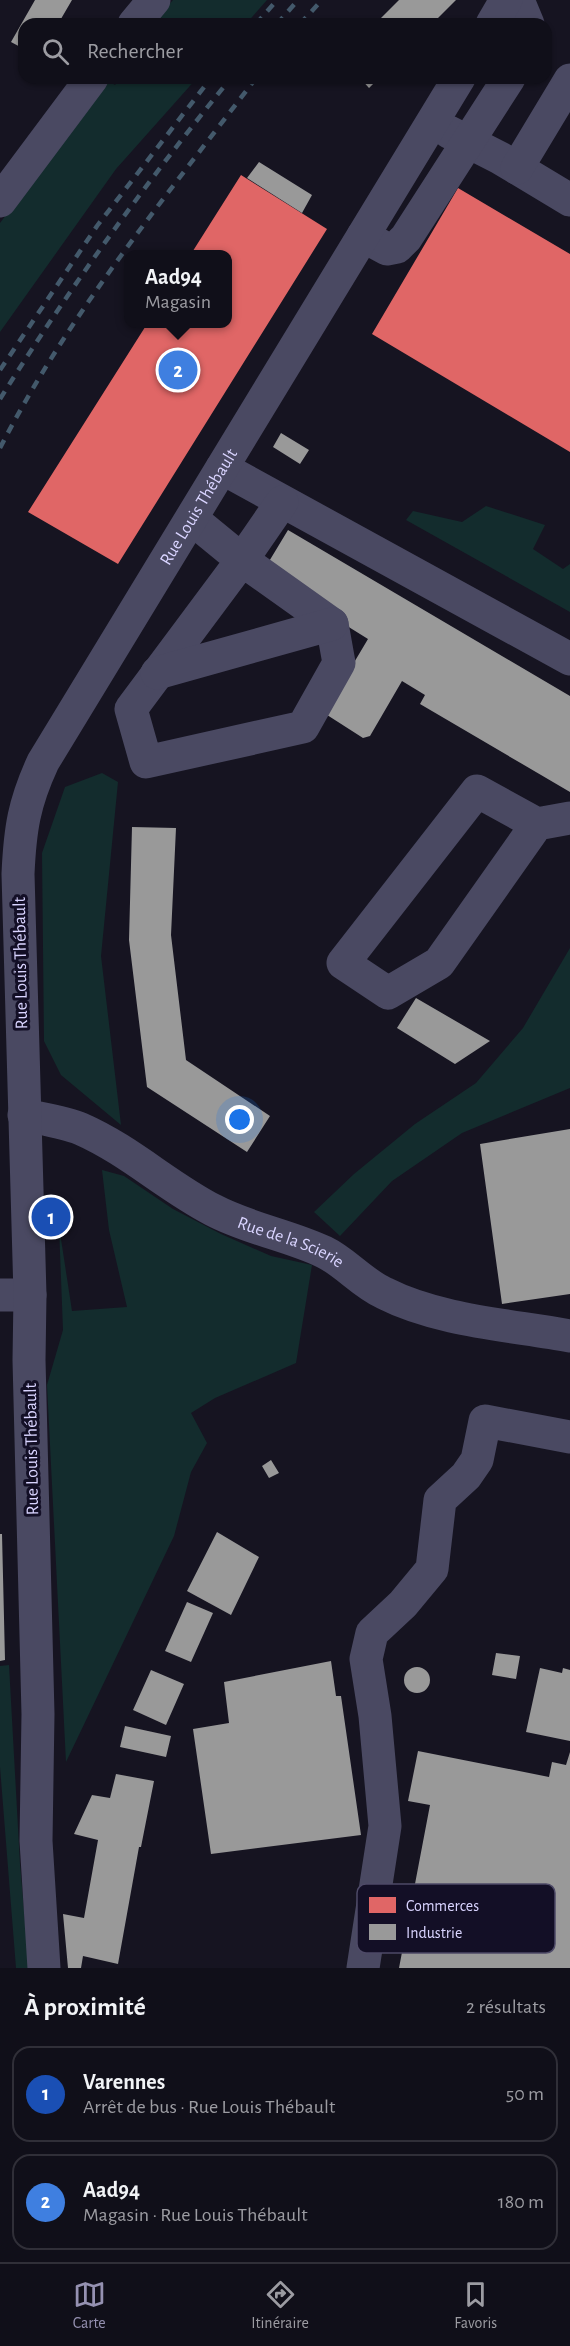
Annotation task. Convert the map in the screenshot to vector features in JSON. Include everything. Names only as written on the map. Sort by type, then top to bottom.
[{"type":"street","points":[[139,18],[154,0]]},
{"type":"street","points":[[496,18],[506,0]]},
{"type":"street","points":[[518,0],[526,18]]},
{"type":"street","points":[[518,168],[570,80]]},
{"type":"street","points":[[0,201],[88,84]]},
{"type":"street","name":"Rue Louis Thébault","points":[[44,1968],[36,1841],[38,1714],[29,1360],[15,1295],[24,1115],[18,874],[23,811],[43,762],[455,84]]},
{"type":"street","points":[[363,236],[387,249],[402,242],[504,84]]},
{"type":"street","points":[[432,123],[518,168],[570,200]]},
{"type":"street","points":[[222,468],[570,659]]},
{"type":"street","points":[[192,519],[242,560],[333,624],[339,663],[303,727],[146,762],[131,709],[242,560],[282,502]]},
{"type":"street","points":[[157,673],[333,624]]},
{"type":"street","points":[[537,824],[439,963],[388,993],[343,963],[477,791],[537,824],[570,818]]},
{"type":"street","name":"Rue de la Scierie","points":[[24,1115],[80,1129],[144,1165],[211,1209],[234,1221],[295,1240],[327,1253],[376,1289],[408,1303],[442,1314],[570,1336]]},
{"type":"street","points":[[376,1884],[385,1826],[375,1716],[366,1659],[372,1633],[403,1604],[432,1569],[440,1500],[466,1476],[477,1460],[485,1421],[570,1437]]},
{"type":"street","points":[[363,1968],[365,1953]]},
{"type":"green space","points":[[173,0],[267,0],[251,18],[157,18]]},
{"type":"green space","points":[[104,84],[192,84],[116,169],[0,332],[0,223]]},
{"type":"green space","points":[[486,506],[545,525],[533,549],[563,569],[570,564],[570,612],[406,520],[413,511],[462,522]]},
{"type":"green space","points":[[102,773],[118,782],[101,956],[121,1125],[61,1075],[44,1041],[42,853],[65,787]]},
{"type":"green space","points":[[570,948],[570,1088],[462,1133],[392,1181],[340,1236],[314,1212],[354,1174],[415,1124],[476,1083],[523,1028]]},
{"type":"green space","points":[[102,1170],[124,1176],[173,1209],[221,1234],[271,1256],[312,1265],[296,1363],[215,1398],[191,1413],[207,1443],[191,1472],[174,1536],[66,1762],[47,1385],[63,1330],[59,1226],[72,1311],[127,1307],[109,1230]]},
{"type":"green space","points":[[9,1665],[20,1864],[29,1968],[16,1968],[0,1767],[0,1666]]},
{"type":"building: Commerces","points":[[241,175],[327,229],[118,564],[28,512],[144,328],[232,328],[232,250],[194,250]]},
{"type":"building: Commerces","points":[[458,188],[570,254],[570,452],[372,334]]},
{"type":"building: Industrie","points":[[35,0],[72,0],[62,18],[25,18]]},
{"type":"building: Industrie","points":[[399,0],[456,0],[438,18],[381,18]]},
{"type":"building: Industrie","points":[[18,30],[18,46],[11,42]]},
{"type":"building: Industrie","points":[[259,162],[312,195],[302,213],[247,178]]},
{"type":"building: Industrie","points":[[281,433],[309,450],[300,464],[273,447]]},
{"type":"building: Industrie","points":[[288,530],[570,696],[570,792],[420,704],[425,695],[402,681],[370,736],[363,738],[324,713],[368,639],[262,573]]},
{"type":"building: Industrie","points":[[132,827],[176,828],[171,935],[186,1060],[270,1116],[247,1152],[147,1087],[129,940]]},
{"type":"building: Industrie","points":[[416,998],[490,1041],[455,1064],[397,1028]]},
{"type":"building: Industrie","points":[[570,1129],[570,1294],[502,1304],[480,1144]]},
{"type":"building: Industrie","points":[[271,1460],[279,1473],[269,1478],[262,1466]]},
{"type":"building: Industrie","points":[[217,1532],[259,1557],[231,1615],[187,1591]]},
{"type":"building: Industrie","points":[[0,1534],[2,1534],[5,1660],[0,1661]]},
{"type":"building: Industrie","points":[[187,1602],[213,1613],[191,1662],[165,1651]]},
{"type":"building: Industrie","points":[[496,1653],[520,1656],[516,1679],[492,1675]]},
{"type":"building: Industrie","points":[[331,1661],[336,1696],[341,1696],[361,1835],[211,1854],[193,1729],[229,1723],[224,1682]]},
{"type":"building: Industrie","points":[[417,1667],[426,1671],[430,1680],[426,1689],[417,1693],[408,1689],[404,1680],[408,1671]]},
{"type":"building: Industrie","points":[[540,1668],[562,1673],[563,1668],[570,1670],[570,1741],[526,1732]]},
{"type":"building: Industrie","points":[[151,1670],[184,1684],[166,1725],[133,1710]]},
{"type":"building: Industrie","points":[[125,1726],[171,1736],[166,1757],[120,1747]]},
{"type":"building: Industrie","points":[[418,1751],[549,1777],[552,1762],[566,1765],[570,1752],[570,1968],[399,1968],[402,1953],[555,1953],[555,1884],[415,1884],[430,1805],[408,1801]]},
{"type":"building: Industrie","points":[[116,1774],[154,1781],[141,1847],[139,1847],[118,1964],[83,1956],[81,1968],[68,1968],[63,1914],[84,1918],[98,1840],[74,1834],[92,1795],[110,1798]]},
{"type":"railway","points":[[261,18],[277,0]]},
{"type":"railway","points":[[282,18],[298,0]]},
{"type":"railway","points":[[306,18],[322,0]]},
{"type":"railway","points":[[0,370],[97,226],[206,84]]},
{"type":"railway","points":[[0,399],[110,235],[226,84]]},
{"type":"railway","points":[[125,250],[251,84]]},
{"type":"railway","points":[[0,448],[57,350],[124,252]]},
{"type":"place","name":"Aad94","points":[[178,370]]},
{"type":"place","name":"Varennes","points":[[51,1217]]}]
